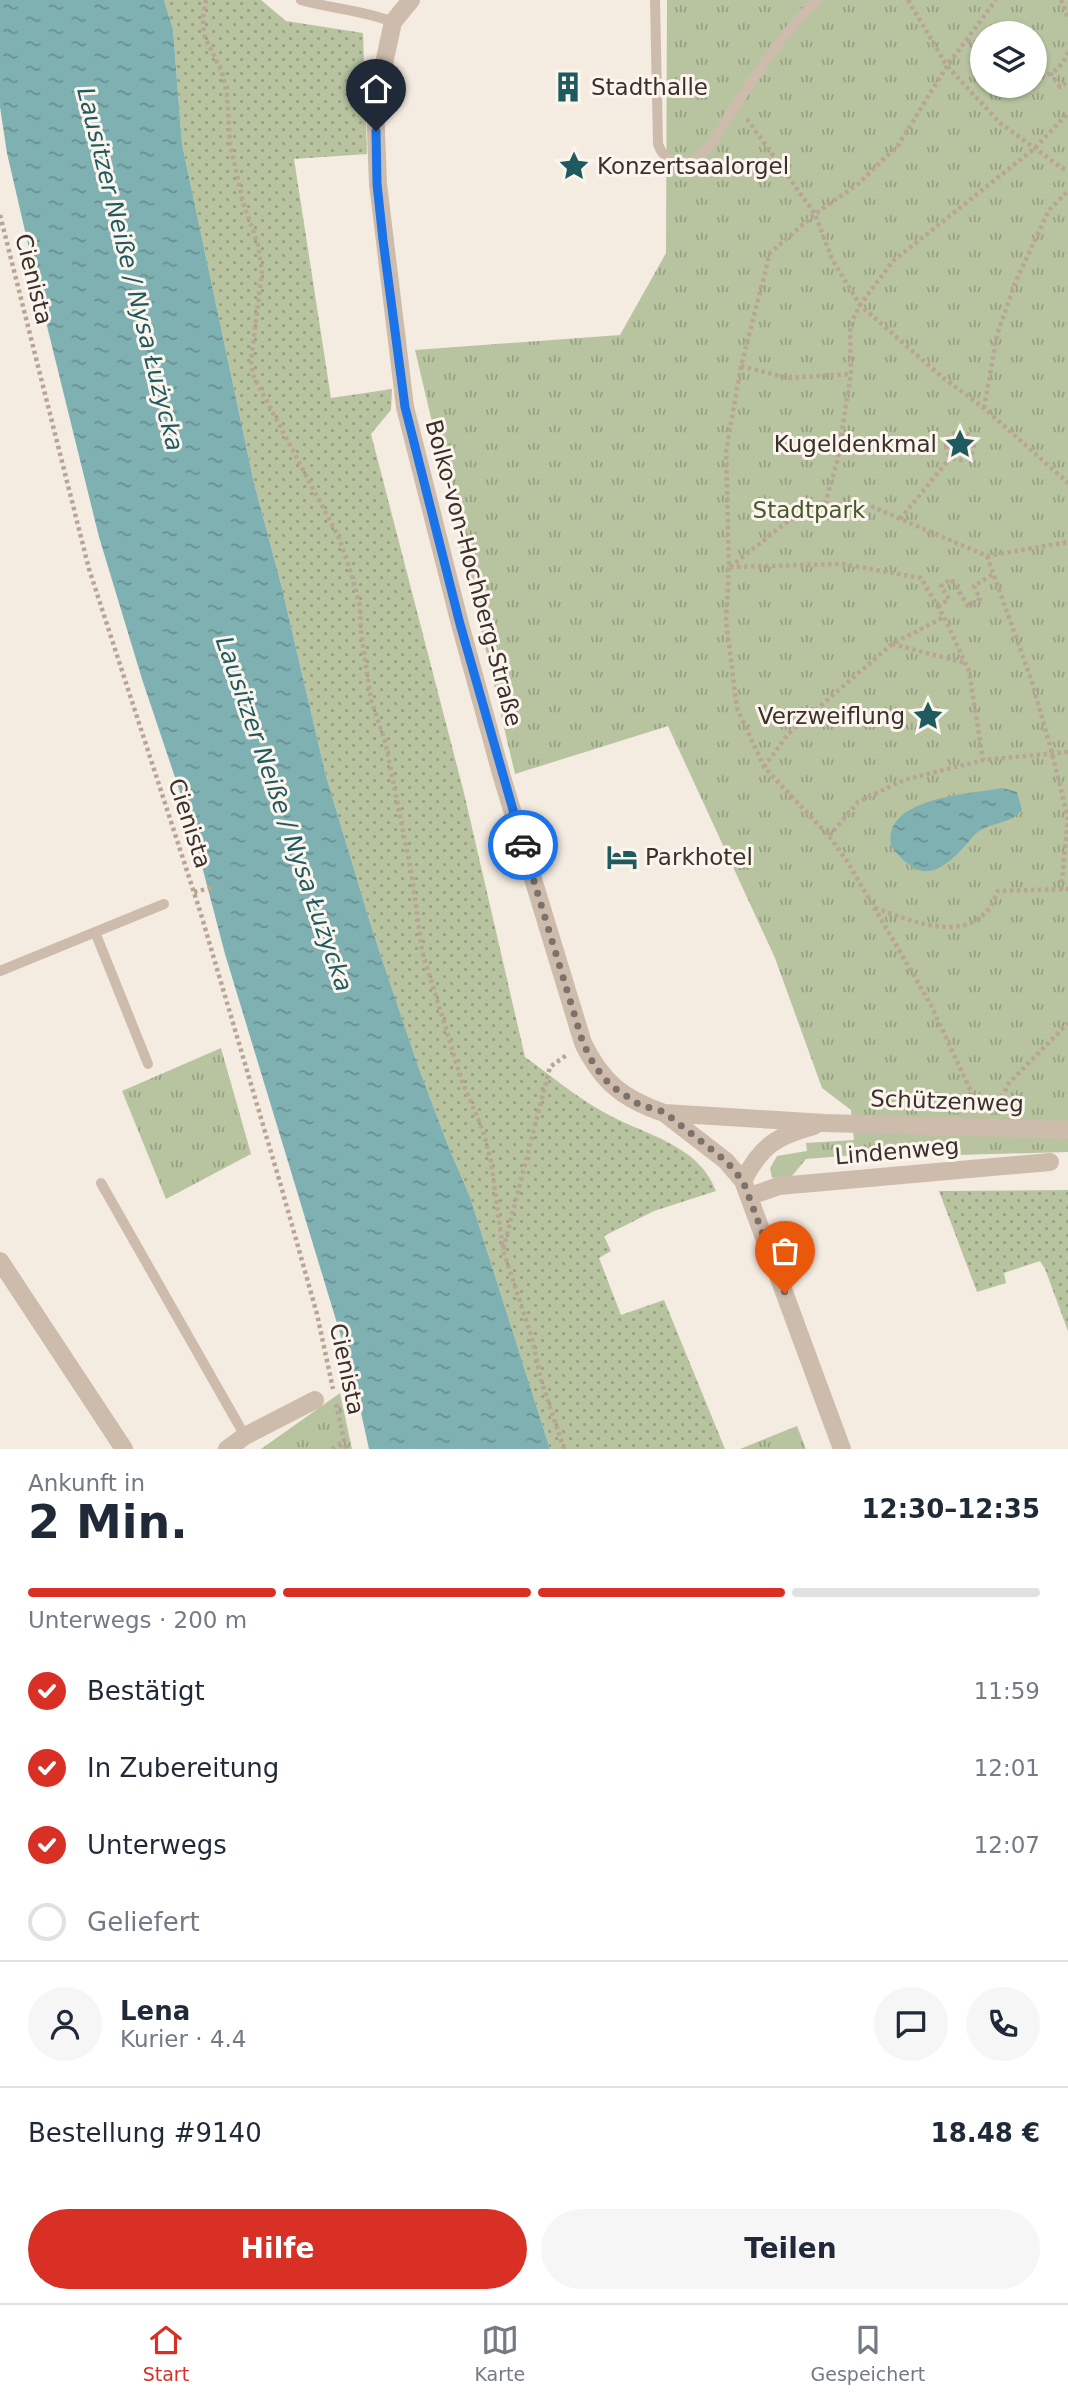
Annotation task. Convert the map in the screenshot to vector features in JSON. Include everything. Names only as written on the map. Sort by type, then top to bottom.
[{"type":"street","name":"Bolko-von-Hochberg-Straße","points":[[411,0],[393,22],[375,104],[377,184],[405,407],[460,624],[507,794],[583,1043],[594,1065],[610,1085],[640,1105],[664,1112]]},
{"type":"street","name":"Schützenweg","points":[[664,1112],[824,1124],[1068,1130]]},
{"type":"street","points":[[664,1112],[726,1161],[746,1189],[842,1449]]},
{"type":"street","name":"Schützenweg","points":[[746,1189],[755,1159],[770,1143],[794,1132],[824,1124]]},
{"type":"street","name":"Lindenweg","points":[[746,1189],[1050,1162]]},
{"type":"street","points":[[0,1261],[124,1449]]},
{"type":"street","points":[[227,1449],[245,1436],[315,1401]]},
{"type":"lane","points":[[301,0],[320,6],[355,10],[393,22]]},
{"type":"lane","points":[[655,0],[658,144],[660,152],[676,162],[695,160],[711,144],[736,104],[798,19],[817,0]]},
{"type":"lane","points":[[0,971],[164,904]]},
{"type":"lane","points":[[94,932],[148,1064]]},
{"type":"lane","points":[[101,1183],[245,1436]]},
{"type":"path","points":[[206,0],[204,35],[222,72],[230,144],[243,202],[258,245],[262,271],[251,361],[253,376],[339,538],[350,570],[360,606],[371,700],[385,741],[412,876],[422,951],[462,1081],[483,1131],[503,1250],[564,1449]]},
{"type":"path","points":[[908,0],[947,66],[1000,123],[1068,170]]},
{"type":"path","points":[[987,1126],[931,1005],[847,861],[829,836],[764,767],[737,708],[726,621],[729,568],[726,452],[741,366],[770,253],[815,214],[858,184],[899,144],[947,66],[996,0]]},
{"type":"path","points":[[1061,0],[1068,18]]},
{"type":"path","points":[[1047,74],[1059,67],[1068,52]]},
{"type":"path","points":[[1050,73],[1060,87],[1068,81]]},
{"type":"path","points":[[736,104],[815,214],[832,259],[860,305],[942,377],[984,408],[1068,483]]},
{"type":"path","points":[[825,504],[837,462],[851,374],[850,325],[860,305],[893,261],[1035,148],[1068,113]]},
{"type":"path","points":[[984,408],[998,335],[1015,283],[1049,211],[1068,191]]},
{"type":"path","name":"Cienista","points":[[0,215],[89,569],[194,892],[282,1186],[317,1314],[333,1391]]},
{"type":"path","points":[[741,366],[788,378],[851,374]]},
{"type":"path","points":[[958,432],[967,435],[973,443],[971,454],[961,460],[951,457],[946,447],[950,437],[958,432]]},
{"type":"path","points":[[900,519],[951,457]]},
{"type":"path","points":[[729,568],[788,521],[825,504],[868,505],[987,556],[1068,542]]},
{"type":"path","points":[[987,556],[1032,682],[1068,820],[1060,890]]},
{"type":"path","points":[[729,568],[843,564],[921,578],[969,671],[983,760]]},
{"type":"path","points":[[938,607],[949,599],[941,586],[951,579],[968,606],[980,599],[974,586],[993,574]]},
{"type":"path","points":[[764,767],[788,734],[892,644],[944,618]]},
{"type":"path","points":[[892,644],[966,664]]},
{"type":"path","points":[[829,836],[858,802],[904,780],[983,760],[1068,752]]},
{"type":"path","points":[[194,892],[215,887]]},
{"type":"path","points":[[874,908],[942,929],[970,922],[986,912],[998,891],[1068,889]]},
{"type":"path","points":[[987,1126],[1009,1083],[1068,1023]]},
{"type":"path","points":[[503,1250],[550,1068],[583,1043]]},
{"type":"path","name":"Cienista","points":[[336,1403],[346,1449]]},
{"type":"path","points":[[332,1449],[345,1441]]},
{"type":"green space","points":[[164,0],[261,0],[286,21],[363,33],[367,154],[294,159],[331,398],[392,389],[391,410],[371,434],[464,793],[525,1057],[600,1110],[682,1150],[707,1174],[716,1191],[654,1211],[604,1236],[611,1251],[599,1258],[621,1315],[664,1300],[725,1449],[550,1449],[470,1197],[418,1066],[372,929],[326,776],[281,584],[254,483],[182,144],[173,29]]},
{"type":"green space","name":"Stadtpark","points":[[667,0],[1068,0],[1068,1152],[957,1155],[952,1158],[932,1149],[806,1159],[792,1176],[772,1178],[770,1168],[777,1156],[807,1151],[806,1143],[854,1140],[851,1110],[822,1088],[775,958],[668,726],[515,774],[415,350],[620,335],[666,253]]},
{"type":"green space","points":[[221,1048],[251,1154],[166,1199],[122,1091]]},
{"type":"green space","points":[[1068,1190],[1068,1331],[1040,1261],[1004,1273],[1006,1283],[977,1292],[939,1191]]},
{"type":"green space","points":[[340,1393],[352,1449],[261,1449]]},
{"type":"green space","points":[[797,1426],[806,1449],[740,1449]]},
{"type":"water","name":"Lausitzer Neiße / Nysa Łużycka","points":[[0,0],[164,0],[173,29],[182,144],[254,483],[281,584],[326,776],[372,929],[418,1066],[470,1197],[550,1449],[369,1449],[353,1376],[225,954],[192,828],[142,679],[99,537],[7,153],[0,107]]},
{"type":"water","points":[[1003,788],[1017,792],[1022,810],[1012,818],[979,831],[954,857],[935,870],[918,870],[891,846],[892,830],[900,817],[914,808],[951,796]]},
{"type":"way so far","points":[[523,845],[583,1043],[594,1065],[610,1085],[640,1105],[664,1112],[726,1161],[743,1181],[785,1293]]},
{"type":"place","name":"Stadthalle","points":[[568,87]]},
{"type":"place","name":"Konzertsaalorgel","points":[[574,166]]},
{"type":"place","name":"Kugeldenkmal","points":[[960,444]]},
{"type":"place","name":"Verzweiflung","points":[[928,716]]},
{"type":"place","name":"Parkhotel","points":[[622,857]]},
{"type":"route","points":[[376,131],[377,184],[405,407],[460,624],[523,845]]}]
